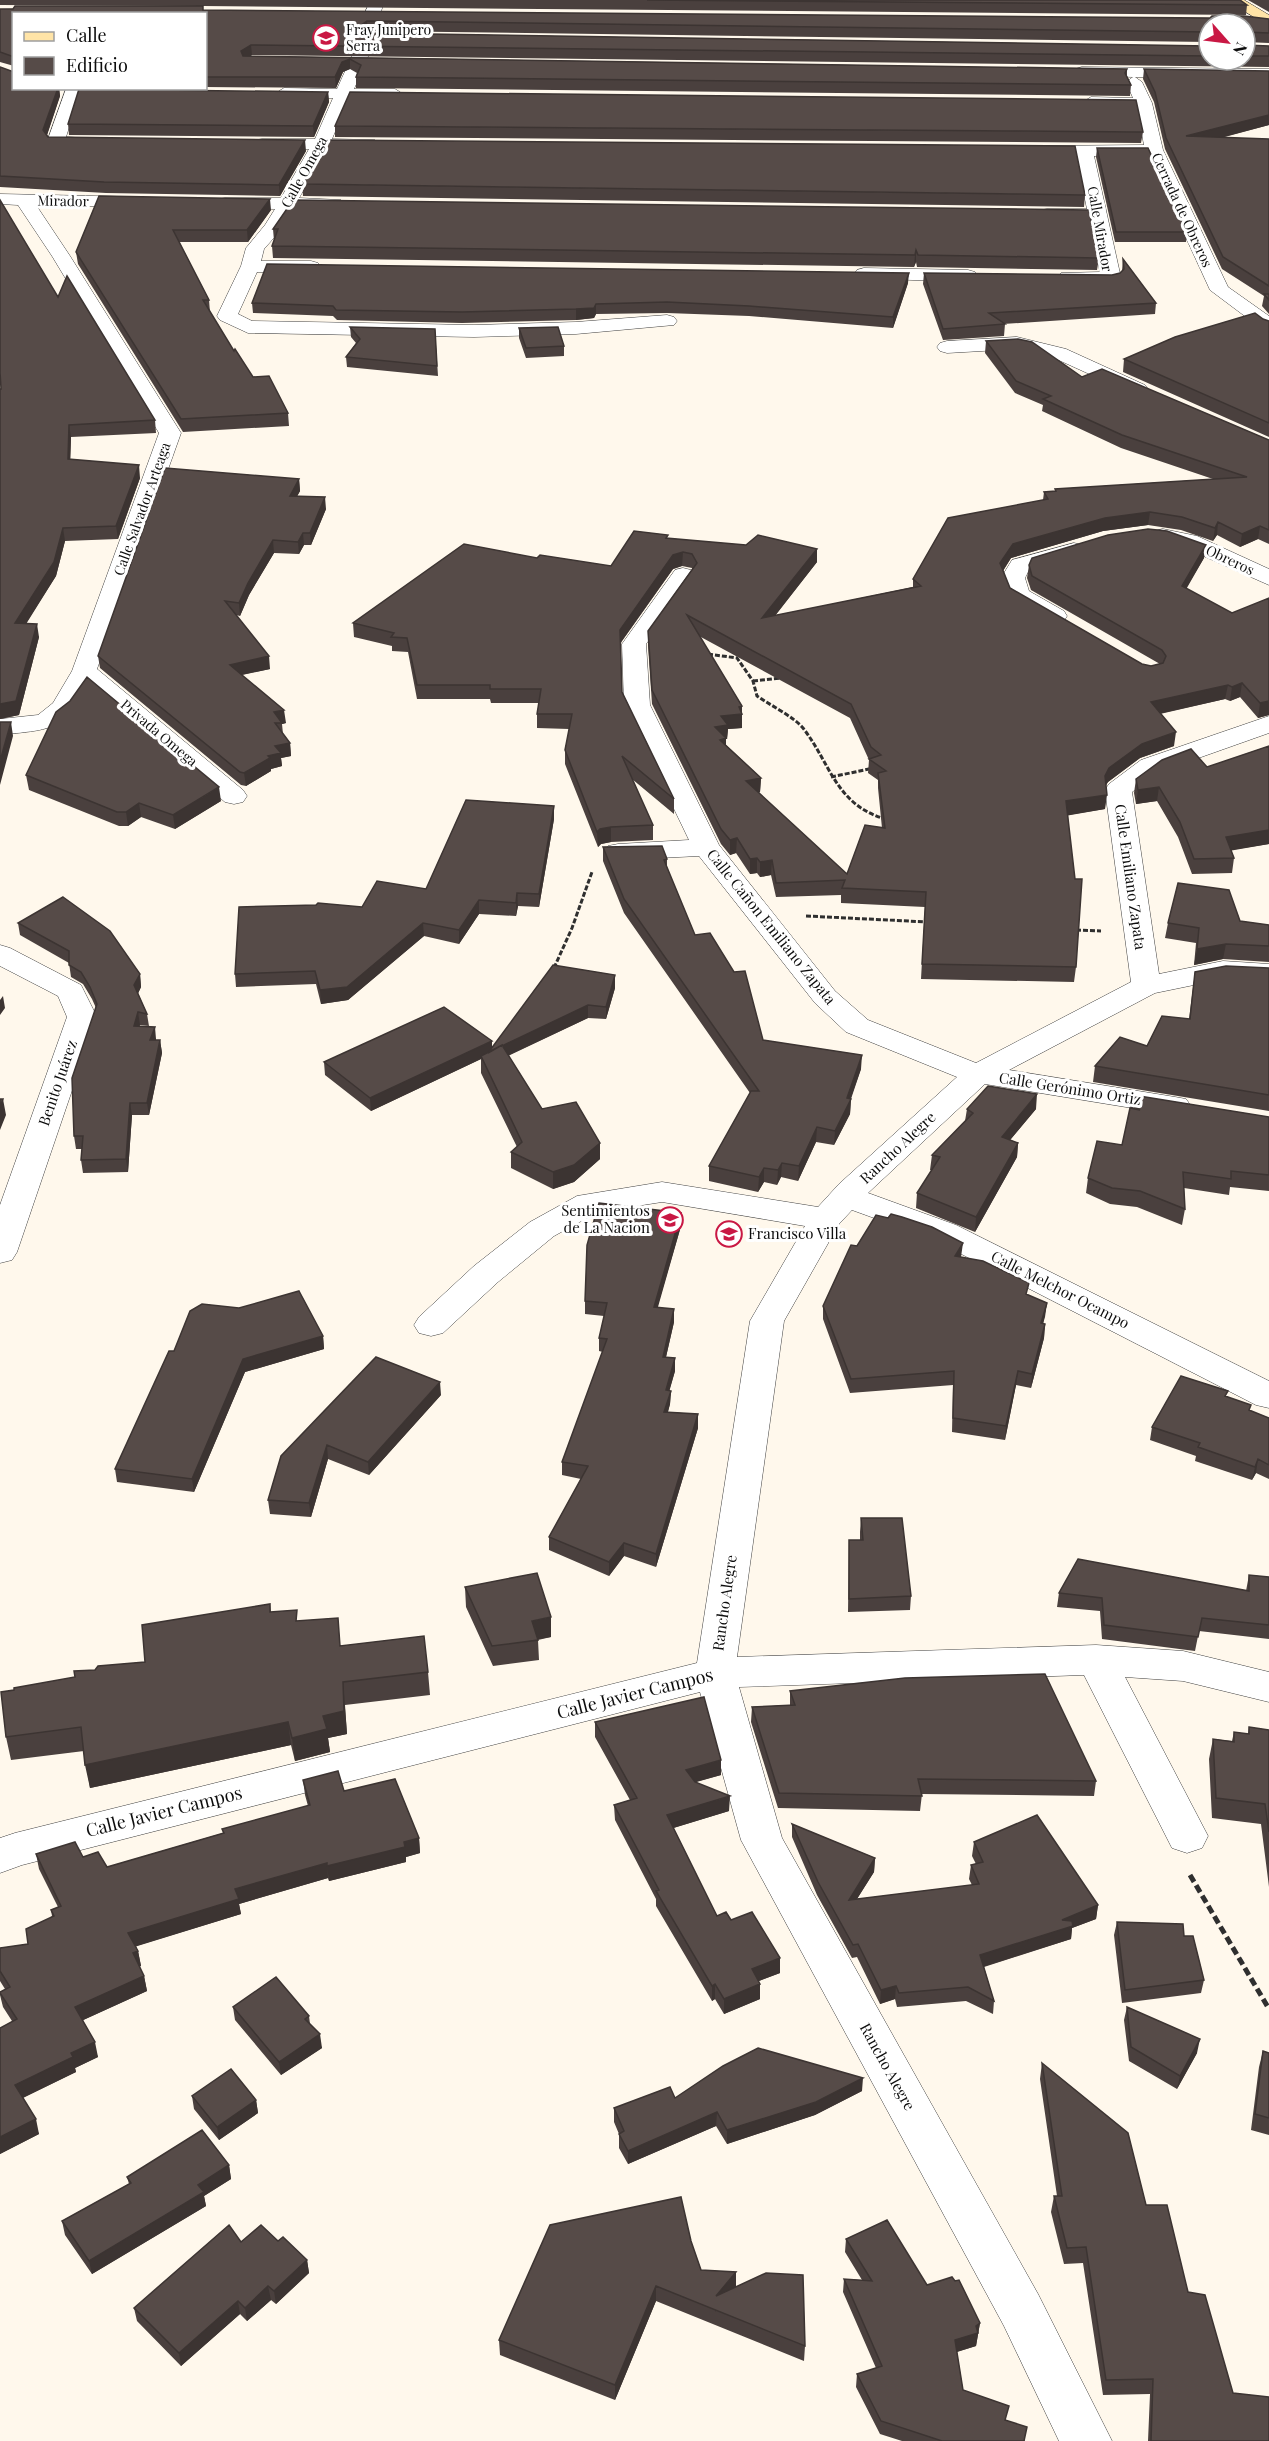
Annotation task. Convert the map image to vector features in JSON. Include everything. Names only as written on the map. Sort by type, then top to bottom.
[{"type":"main road","points":[[1233,0],[1269,22]]},
{"type":"street","name":"Calle Omega","points":[[373,10],[374,38],[350,65],[344,94],[321,144],[273,228],[255,248],[250,266],[227,316],[248,327],[474,331],[576,328],[667,321]]},
{"type":"street","points":[[350,65],[379,65]]},
{"type":"street","points":[[1070,72],[1269,74]]},
{"type":"street","name":"Cerrada de Obreros","points":[[1129,72],[1144,103],[1154,150],[1220,290],[1269,325]]},
{"type":"street","points":[[71,91],[56,142],[114,143]]},
{"type":"street","points":[[273,93],[415,94]]},
{"type":"street","points":[[1072,102],[1144,103]]},
{"type":"street","points":[[240,143],[381,144]]},
{"type":"street","points":[[1013,151],[1154,150]]},
{"type":"street","name":"Calle Mirador","points":[[1051,277],[1111,278],[1084,151]]},
{"type":"street","name":"Mirador","points":[[0,199],[156,202]]},
{"type":"street","name":"Calle Salvador Arteaga","points":[[0,727],[45,722],[63,708],[84,671],[170,433],[61,256],[24,201]]},
{"type":"street","points":[[204,203],[347,204]]},
{"type":"street","points":[[1027,214],[1099,215]]},
{"type":"street","points":[[250,266],[333,267]]},
{"type":"street","points":[[848,274],[991,276]]},
{"type":"street","points":[[947,347],[1017,343],[1059,353],[1154,395]]},
{"type":"street","name":"Obreros","points":[[1138,536],[1157,535],[1189,541],[1269,578]]},
{"type":"street","points":[[1079,630],[1018,595],[1012,578],[1020,565],[1098,543]]},
{"type":"street","name":"Calle Cañon Emiliano Zapata","points":[[682,575],[634,644],[637,705],[706,847],[825,997],[857,1026],[978,1074]]},
{"type":"street","name":"Privada Omega","points":[[84,671],[234,796]]},
{"type":"street","name":"Calle Emiliano Zapata","points":[[1146,986],[1118,790],[1150,766],[1269,724]]},
{"type":"street","points":[[611,852],[706,847]]},
{"type":"street","name":"Benito Juárez","points":[[0,954],[70,991],[82,1017],[0,1252]]},
{"type":"street","name":"Rancho Alegre","points":[[1086,2441],[1021,2310],[762,1839],[715,1673],[767,1321],[836,1208],[978,1074],[1146,986],[1223,969],[1269,973]]},
{"type":"street","name":"Calle Gerónimo Ortiz","points":[[978,1074],[1199,1110]]},
{"type":"street","name":"Calle Melchor Ocampo","points":[[431,1325],[486,1274],[542,1229],[589,1203],[662,1192],[836,1208],[944,1232],[1269,1396]]},
{"type":"street","points":[[1096,1660],[1187,1836]]},
{"type":"street","name":"Calle Javier Campos","points":[[5,1856],[715,1673],[1096,1660],[1183,1666],[1269,1687]]},
{"type":"path","points":[[702,654],[737,657],[753,681],[757,696],[802,727],[831,777],[851,801],[868,814],[893,820]]},
{"type":"path","points":[[753,681],[789,677]]},
{"type":"path","points":[[831,777],[883,767]]},
{"type":"path","points":[[553,969],[572,928],[592,871],[611,852]]},
{"type":"path","points":[[759,914],[936,923]]},
{"type":"path","points":[[1067,930],[1138,933]]},
{"type":"path","points":[[1187,1836],[1169,1841],[1269,2009]]},
{"type":"building","points":[[647,0],[1240,0],[1247,5]]},
{"type":"building","points":[[15,6],[203,6],[203,10],[1197,18],[1197,32],[367,21],[357,28],[362,33],[1197,46],[1197,56],[251,45],[241,51],[243,56],[1127,69],[1125,73],[1131,85],[356,77],[361,65],[350,59],[342,62],[335,77],[207,77],[207,12],[12,12],[12,56],[0,52],[0,9],[13,9]]},
{"type":"building","points":[[1257,18],[1269,19],[1269,33],[1257,32]]},
{"type":"building","points":[[1257,46],[1269,46],[1269,56],[1257,56]]},
{"type":"building","points":[[0,67],[12,71],[12,90],[57,90],[43,130],[48,137],[305,140],[279,185],[104,182],[0,176]]},
{"type":"building","points":[[1144,69],[1197,70],[1197,72],[1269,71],[1269,115],[1186,136],[1269,139],[1269,286],[1223,257],[1166,138],[1155,92]]},
{"type":"building","points":[[79,90],[328,92],[313,126],[68,124]]},
{"type":"building","points":[[350,92],[1136,100],[1143,132],[335,126]]},
{"type":"building","points":[[328,140],[1075,146],[1085,195],[302,184]]},
{"type":"building","points":[[1097,148],[1148,148],[1187,232],[1116,232]]},
{"type":"building","points":[[99,196],[270,199],[247,230],[173,230],[209,300],[203,300],[234,351],[235,349],[253,377],[269,376],[288,413],[181,419],[76,252]]},
{"type":"building","points":[[0,200],[58,297],[67,276],[155,420],[69,425],[68,459],[139,465],[116,526],[63,528],[54,562],[15,623],[37,624],[16,701],[0,704],[1,389]]},
{"type":"building","points":[[293,200],[1089,210],[1099,258],[918,255],[916,250],[915,255],[272,246],[278,229],[273,229]]},
{"type":"building","points":[[1123,259],[1156,303],[989,313],[1005,324],[943,329],[924,273],[1112,275],[1124,269]]},
{"type":"building","points":[[267,264],[909,273],[893,317],[667,302],[596,304],[594,308],[576,309],[462,312],[336,310],[333,306],[252,303]]},
{"type":"building","points":[[1255,313],[1269,321],[1269,423],[1124,359],[1175,337]]},
{"type":"building","points":[[350,327],[435,329],[437,366],[346,357],[360,339]]},
{"type":"building","points":[[558,327],[564,346],[526,348],[519,328]]},
{"type":"building","points":[[1018,339],[1032,342],[1082,377],[1102,369],[1269,440],[1269,530],[1260,526],[1242,534],[1218,522],[1215,528],[1182,517],[1150,512],[1105,518],[1013,544],[1000,563],[1010,588],[1142,664],[1151,666],[1163,663],[1166,656],[1162,650],[1032,576],[1029,565],[1032,558],[1108,535],[1148,529],[1167,531],[1206,545],[1182,586],[1232,613],[1269,598],[1269,701],[1260,703],[1242,683],[1232,687],[1228,685],[1151,702],[1176,732],[1142,744],[1109,768],[1105,776],[1107,795],[1066,801],[1075,879],[1082,879],[1076,967],[922,964],[926,892],[842,888],[845,880],[776,883],[772,860],[760,862],[757,858],[750,859],[737,838],[730,840],[721,829],[652,690],[648,631],[697,563],[692,554],[683,552],[673,555],[620,630],[622,692],[674,799],[622,756],[653,825],[611,827],[600,829],[597,832],[565,750],[572,714],[537,714],[541,689],[490,689],[490,685],[417,685],[407,638],[391,637],[394,633],[353,623],[464,544],[537,558],[540,555],[611,566],[634,531],[668,535],[666,538],[746,545],[758,535],[817,549],[762,618],[921,586],[913,579],[948,518],[1048,499],[1044,492],[1056,491],[1055,489],[1247,477],[1122,435],[1043,399],[1051,396],[1016,381],[986,341]],"holes":[[[687,615],[851,704],[871,747],[881,755],[869,759],[886,771],[878,773],[885,828],[865,825],[847,874],[746,781],[761,778],[720,740],[726,738],[715,727],[728,725],[721,716],[742,714],[739,707],[742,706]]]},
{"type":"building","points":[[165,468],[299,479],[290,496],[325,497],[310,533],[303,533],[298,542],[273,540],[239,603],[225,601],[269,656],[230,665],[284,710],[274,712],[282,723],[275,723],[290,743],[275,746],[281,753],[268,756],[270,758],[244,773],[98,656]]},
{"type":"building","points":[[87,677],[219,787],[173,815],[139,803],[126,812],[117,812],[26,775],[56,712],[70,701]]},
{"type":"building","points":[[0,722],[11,722],[0,761]]},
{"type":"building","points":[[1269,746],[1269,830],[1226,837],[1234,858],[1194,859],[1180,822],[1159,787],[1138,790],[1136,779],[1162,760],[1191,749],[1207,767]]},
{"type":"building","points":[[466,800],[554,806],[539,894],[517,893],[516,903],[479,900],[459,930],[423,923],[347,987],[320,990],[315,971],[235,974],[239,907],[316,905],[318,903],[362,907],[377,881],[426,889]]},
{"type":"building","points":[[662,846],[667,859],[664,860],[695,935],[710,933],[734,972],[745,971],[763,1040],[862,1055],[847,1098],[851,1099],[835,1131],[817,1127],[799,1166],[782,1163],[778,1170],[764,1168],[759,1177],[709,1166],[751,1091],[759,1091],[624,899],[603,847]]},
{"type":"building","points":[[1178,883],[1229,890],[1240,921],[1269,925],[1269,946],[1226,944],[1197,949],[1199,928],[1168,923]]},
{"type":"building","points":[[63,897],[110,931],[140,974],[134,985],[147,1014],[138,1012],[134,1026],[155,1027],[150,1040],[160,1040],[147,1103],[130,1103],[126,1159],[81,1160],[83,1136],[74,1136],[72,1078],[97,1004],[81,972],[69,965],[69,951],[18,923]]},
{"type":"building","points":[[553,965],[615,975],[606,1007],[588,1005],[488,1053]]},
{"type":"building","points":[[1226,966],[1269,968],[1269,1095],[1095,1066],[1120,1037],[1147,1046],[1162,1016],[1190,1019],[1195,972]]},
{"type":"building","points":[[444,1007],[492,1041],[370,1098],[324,1062]]},
{"type":"building","points":[[502,1045],[542,1109],[576,1102],[600,1143],[574,1165],[553,1172],[511,1152],[522,1142],[481,1056]]},
{"type":"building","points":[[988,1086],[1037,1094],[1002,1137],[1018,1143],[976,1217],[917,1193],[940,1157],[932,1155],[973,1113],[967,1109]]},
{"type":"building","points":[[1133,1095],[1269,1117],[1269,1175],[1231,1171],[1231,1179],[1183,1172],[1185,1209],[1140,1191],[1112,1188],[1088,1178],[1097,1141],[1122,1145],[1130,1108],[1140,1110],[1131,1104]]},
{"type":"building","points":[[599,1203],[681,1213],[654,1307],[674,1309],[663,1357],[675,1358],[666,1390],[671,1391],[664,1412],[698,1414],[656,1554],[624,1543],[609,1562],[549,1537],[588,1466],[562,1462],[607,1339],[599,1338],[607,1303],[585,1301],[587,1245]]},
{"type":"building","points":[[891,1214],[932,1227],[963,1243],[955,1256],[983,1261],[1029,1283],[1026,1294],[1047,1303],[1041,1323],[1045,1324],[1032,1374],[1018,1371],[1006,1426],[953,1418],[954,1371],[851,1379],[823,1306],[851,1245],[857,1246],[876,1215],[888,1218]]},
{"type":"building","points":[[299,1291],[323,1336],[243,1359],[192,1479],[115,1469],[169,1351],[174,1351],[190,1311],[202,1304],[239,1308]]},
{"type":"building","points":[[376,1357],[440,1382],[368,1462],[327,1445],[309,1503],[268,1500],[281,1456]]},
{"type":"building","points":[[1181,1376],[1228,1391],[1225,1396],[1251,1405],[1249,1410],[1269,1418],[1269,1465],[1258,1459],[1255,1467],[1198,1447],[1200,1443],[1152,1427]]},
{"type":"building","points":[[861,1518],[902,1518],[911,1596],[849,1599],[849,1540],[863,1540]]},
{"type":"building","points":[[1078,1559],[1249,1591],[1249,1575],[1269,1577],[1269,1625],[1202,1618],[1198,1637],[1104,1625],[1102,1598],[1059,1593]]},
{"type":"building","points":[[537,1573],[551,1617],[532,1621],[538,1640],[492,1646],[465,1587]]},
{"type":"building","points":[[270,1604],[270,1612],[297,1610],[296,1621],[338,1618],[340,1646],[424,1636],[428,1672],[343,1682],[344,1711],[323,1716],[327,1729],[292,1738],[288,1722],[85,1765],[81,1727],[6,1737],[1,1692],[75,1677],[74,1671],[95,1670],[98,1666],[145,1662],[142,1625]]},
{"type":"building","points":[[1045,1674],[1096,1781],[918,1779],[922,1796],[779,1793],[752,1707],[795,1705],[790,1691],[905,1678]]},
{"type":"building","points":[[704,1697],[721,1760],[686,1770],[695,1782],[730,1796],[667,1815],[717,1916],[726,1912],[731,1920],[752,1912],[780,1958],[752,1969],[760,1984],[724,1999],[715,1984],[712,1986],[656,1891],[659,1890],[614,1805],[637,1798],[595,1722]]},
{"type":"building","points":[[1249,1727],[1269,1730],[1269,1832],[1265,1804],[1216,1798],[1213,1739],[1234,1742],[1234,1732],[1249,1734]]},
{"type":"building","points":[[338,1771],[344,1791],[395,1779],[419,1838],[404,1842],[405,1847],[327,1866],[327,1863],[235,1889],[239,1899],[128,1933],[138,1951],[133,1953],[144,1976],[75,2007],[95,2042],[71,2053],[73,2057],[15,2085],[36,2119],[0,2137],[0,2028],[17,2019],[0,1993],[10,1987],[0,1971],[0,1948],[28,1944],[26,1929],[54,1916],[51,1910],[61,1906],[36,1854],[75,1842],[83,1857],[98,1852],[107,1867],[224,1833],[222,1829],[310,1805],[303,1780]]},
{"type":"building","points":[[1037,1815],[1098,1905],[1062,1920],[1072,1921],[1073,1926],[980,1955],[994,2001],[968,1987],[899,1993],[896,1986],[881,1990],[858,1944],[853,1945],[818,1882],[792,1824],[875,1858],[849,1900],[979,1884],[971,1865],[983,1862],[974,1842]]},
{"type":"building","points":[[1117,1922],[1183,1924],[1184,1936],[1193,1936],[1204,1980],[1125,1990]]},
{"type":"building","points":[[276,1977],[309,2016],[305,2019],[320,2034],[279,2062],[233,2007]]},
{"type":"building","points":[[1127,2007],[1200,2039],[1180,2076],[1131,2047]]},
{"type":"building","points":[[758,2048],[863,2078],[816,2102],[727,2130],[717,2112],[628,2151],[619,2134],[624,2131],[614,2108],[670,2087],[675,2098],[723,2066]]},
{"type":"building","points":[[1263,2051],[1269,2053],[1269,2118],[1255,2114]]},
{"type":"building","points":[[1042,2063],[1128,2133],[1146,2205],[1167,2205],[1188,2292],[1205,2295],[1233,2393],[1269,2397],[1269,2441],[1151,2441],[1153,2379],[1106,2380],[1086,2247],[1067,2248],[1054,2196],[1062,2196]]},
{"type":"building","points":[[231,2069],[256,2100],[217,2127],[192,2096]]},
{"type":"building","points":[[202,2130],[229,2165],[198,2185],[204,2192],[89,2261],[62,2221],[131,2183],[127,2177]]},
{"type":"building","points":[[681,2197],[691,2241],[701,2270],[736,2272],[716,2296],[766,2273],[803,2275],[805,2346],[656,2286],[615,2385],[499,2340],[550,2225]]},
{"type":"building","points":[[887,2220],[927,2285],[952,2277],[955,2281],[959,2280],[980,2323],[976,2326],[978,2333],[955,2340],[963,2390],[1009,2406],[1005,2420],[1027,2427],[1024,2441],[942,2441],[881,2421],[857,2374],[882,2366],[844,2279],[872,2281],[846,2239]]},
{"type":"building","points":[[229,2225],[241,2242],[261,2225],[278,2241],[283,2237],[307,2260],[274,2291],[268,2286],[245,2308],[238,2301],[179,2353],[134,2308]]},
{"type":"place","name":"Fray Junipero Serra","points":[[326,38]]},
{"type":"place","name":"Sentimientos de La Nacion","points":[[670,1220]]},
{"type":"place","name":"Francisco Villa","points":[[729,1234]]}]
